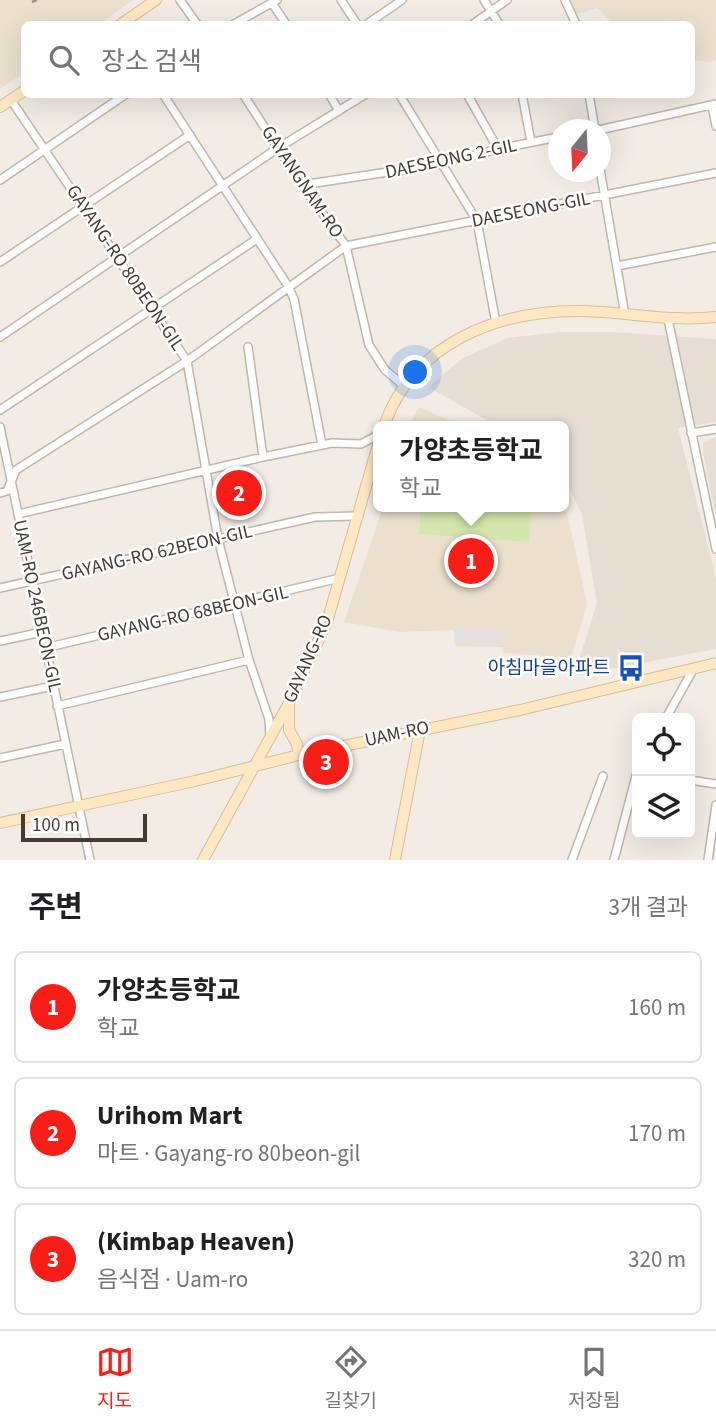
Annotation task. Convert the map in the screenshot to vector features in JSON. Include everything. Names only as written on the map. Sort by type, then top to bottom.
[{"type":"street","points":[[125,21],[156,0]]},
{"type":"street","points":[[180,0],[195,21]]},
{"type":"street","points":[[341,0],[355,21]]},
{"type":"street","points":[[372,21],[402,0]]},
{"type":"street","points":[[484,0],[497,21]]},
{"type":"street","points":[[477,21],[508,0]]},
{"type":"street","points":[[565,0],[575,21]]},
{"type":"street","points":[[240,21],[275,2],[284,21]]},
{"type":"street","points":[[0,107],[21,93]]},
{"type":"street","points":[[0,180],[120,98]]},
{"type":"street","points":[[166,98],[294,299],[322,445]]},
{"type":"street","name":"GAYANGNAM-RO","points":[[246,98],[302,186],[346,246],[369,345],[385,370],[403,385]]},
{"type":"street","points":[[331,98],[339,111]]},
{"type":"street","points":[[0,337],[278,148],[360,98]]},
{"type":"street","points":[[401,98],[477,221],[496,323]]},
{"type":"street","points":[[469,98],[498,149]]},
{"type":"street","points":[[523,98],[531,142]]},
{"type":"street","points":[[590,98],[595,119]]},
{"type":"street","name":"GAYANG-RO 80BEON-GIL","points":[[12,100],[187,361],[218,539],[249,660],[269,719],[270,736]]},
{"type":"street","points":[[611,127],[714,105],[716,126]]},
{"type":"street","points":[[0,262],[190,135]]},
{"type":"street","name":"DAESEONG 2-GIL","points":[[302,186],[441,164],[548,139]]},
{"type":"street","name":"DAESEONG-GIL","points":[[346,246],[716,173]]},
{"type":"street","points":[[602,182],[625,315]]},
{"type":"street","points":[[0,410],[257,239]]},
{"type":"street","points":[[0,493],[7,491],[16,470],[187,361],[346,246]]},
{"type":"street","points":[[617,266],[716,247]]},
{"type":"street","points":[[386,421],[403,385],[431,357],[462,336],[496,323],[541,312],[584,311],[668,319],[716,317]]},
{"type":"street","points":[[668,319],[716,549]]},
{"type":"street","points":[[248,347],[263,457]]},
{"type":"street","name":"UAM-RO 246BEON-GIL","points":[[0,427],[78,806]]},
{"type":"street","points":[[691,433],[716,429]]},
{"type":"street","points":[[18,514],[263,457],[322,445],[360,444],[373,438]]},
{"type":"street","name":"GAYANG-RO","points":[[203,860],[289,703],[327,622],[373,461]]},
{"type":"street","name":"GAYANG-RO 62BEON-GIL","points":[[0,588],[315,517],[356,516]]},
{"type":"street","name":"GAYANG-RO 68BEON-GIL","points":[[45,648],[340,578]]},
{"type":"street","points":[[0,641],[42,632]]},
{"type":"street","points":[[57,706],[249,660]]},
{"type":"street","name":"UAM-RO","points":[[0,823],[299,755],[520,710],[716,663]]},
{"type":"street","points":[[669,713],[694,668]]},
{"type":"street","points":[[0,697],[53,685]]},
{"type":"street","points":[[289,703],[289,730],[297,744],[299,755]]},
{"type":"street","points":[[396,860],[419,730]]},
{"type":"street","points":[[0,758],[65,744]]},
{"type":"street","points":[[572,860],[603,776]]},
{"type":"street","points":[[614,860],[636,776]]},
{"type":"street","points":[[695,781],[716,784]]},
{"type":"street","points":[[708,860],[716,804]]},
{"type":"street","points":[[78,806],[90,860]]},
{"type":"shaded area","points":[[0,0],[133,0],[103,21],[21,21],[21,75],[0,89]]},
{"type":"shaded area","points":[[567,0],[716,0],[716,59],[711,62],[695,60],[695,21],[610,21],[597,8],[574,15]]},
{"type":"shaded area","points":[[559,332],[613,332],[716,339],[716,422],[678,428],[716,578],[716,649],[579,675],[579,660],[597,603],[582,514],[569,487],[569,421],[488,421],[428,387],[463,358],[508,338]]},
{"type":"shaded area","points":[[419,407],[451,421],[412,421]]},
{"type":"shaded area","points":[[716,437],[716,517],[703,443]]},
{"type":"shaded area","points":[[381,512],[566,512],[587,604],[571,658],[504,653],[503,647],[455,646],[454,630],[400,632],[344,622]]},
{"type":"shaded area","points":[[455,628],[504,630],[503,646],[455,644]]},
{"type":"green space","points":[[421,512],[532,512],[529,542],[419,534]]},
{"type":"railway","points":[[32,2],[37,0]]},
{"type":"place","name":"Urihom Mart","points":[[239,493]]},
{"type":"place","name":"가양초등학교","points":[[471,561]]},
{"type":"place","name":"아침마을아파트","points":[[631,668]]},
{"type":"place","name":"(Kimbap Heaven)","points":[[326,762]]}]
